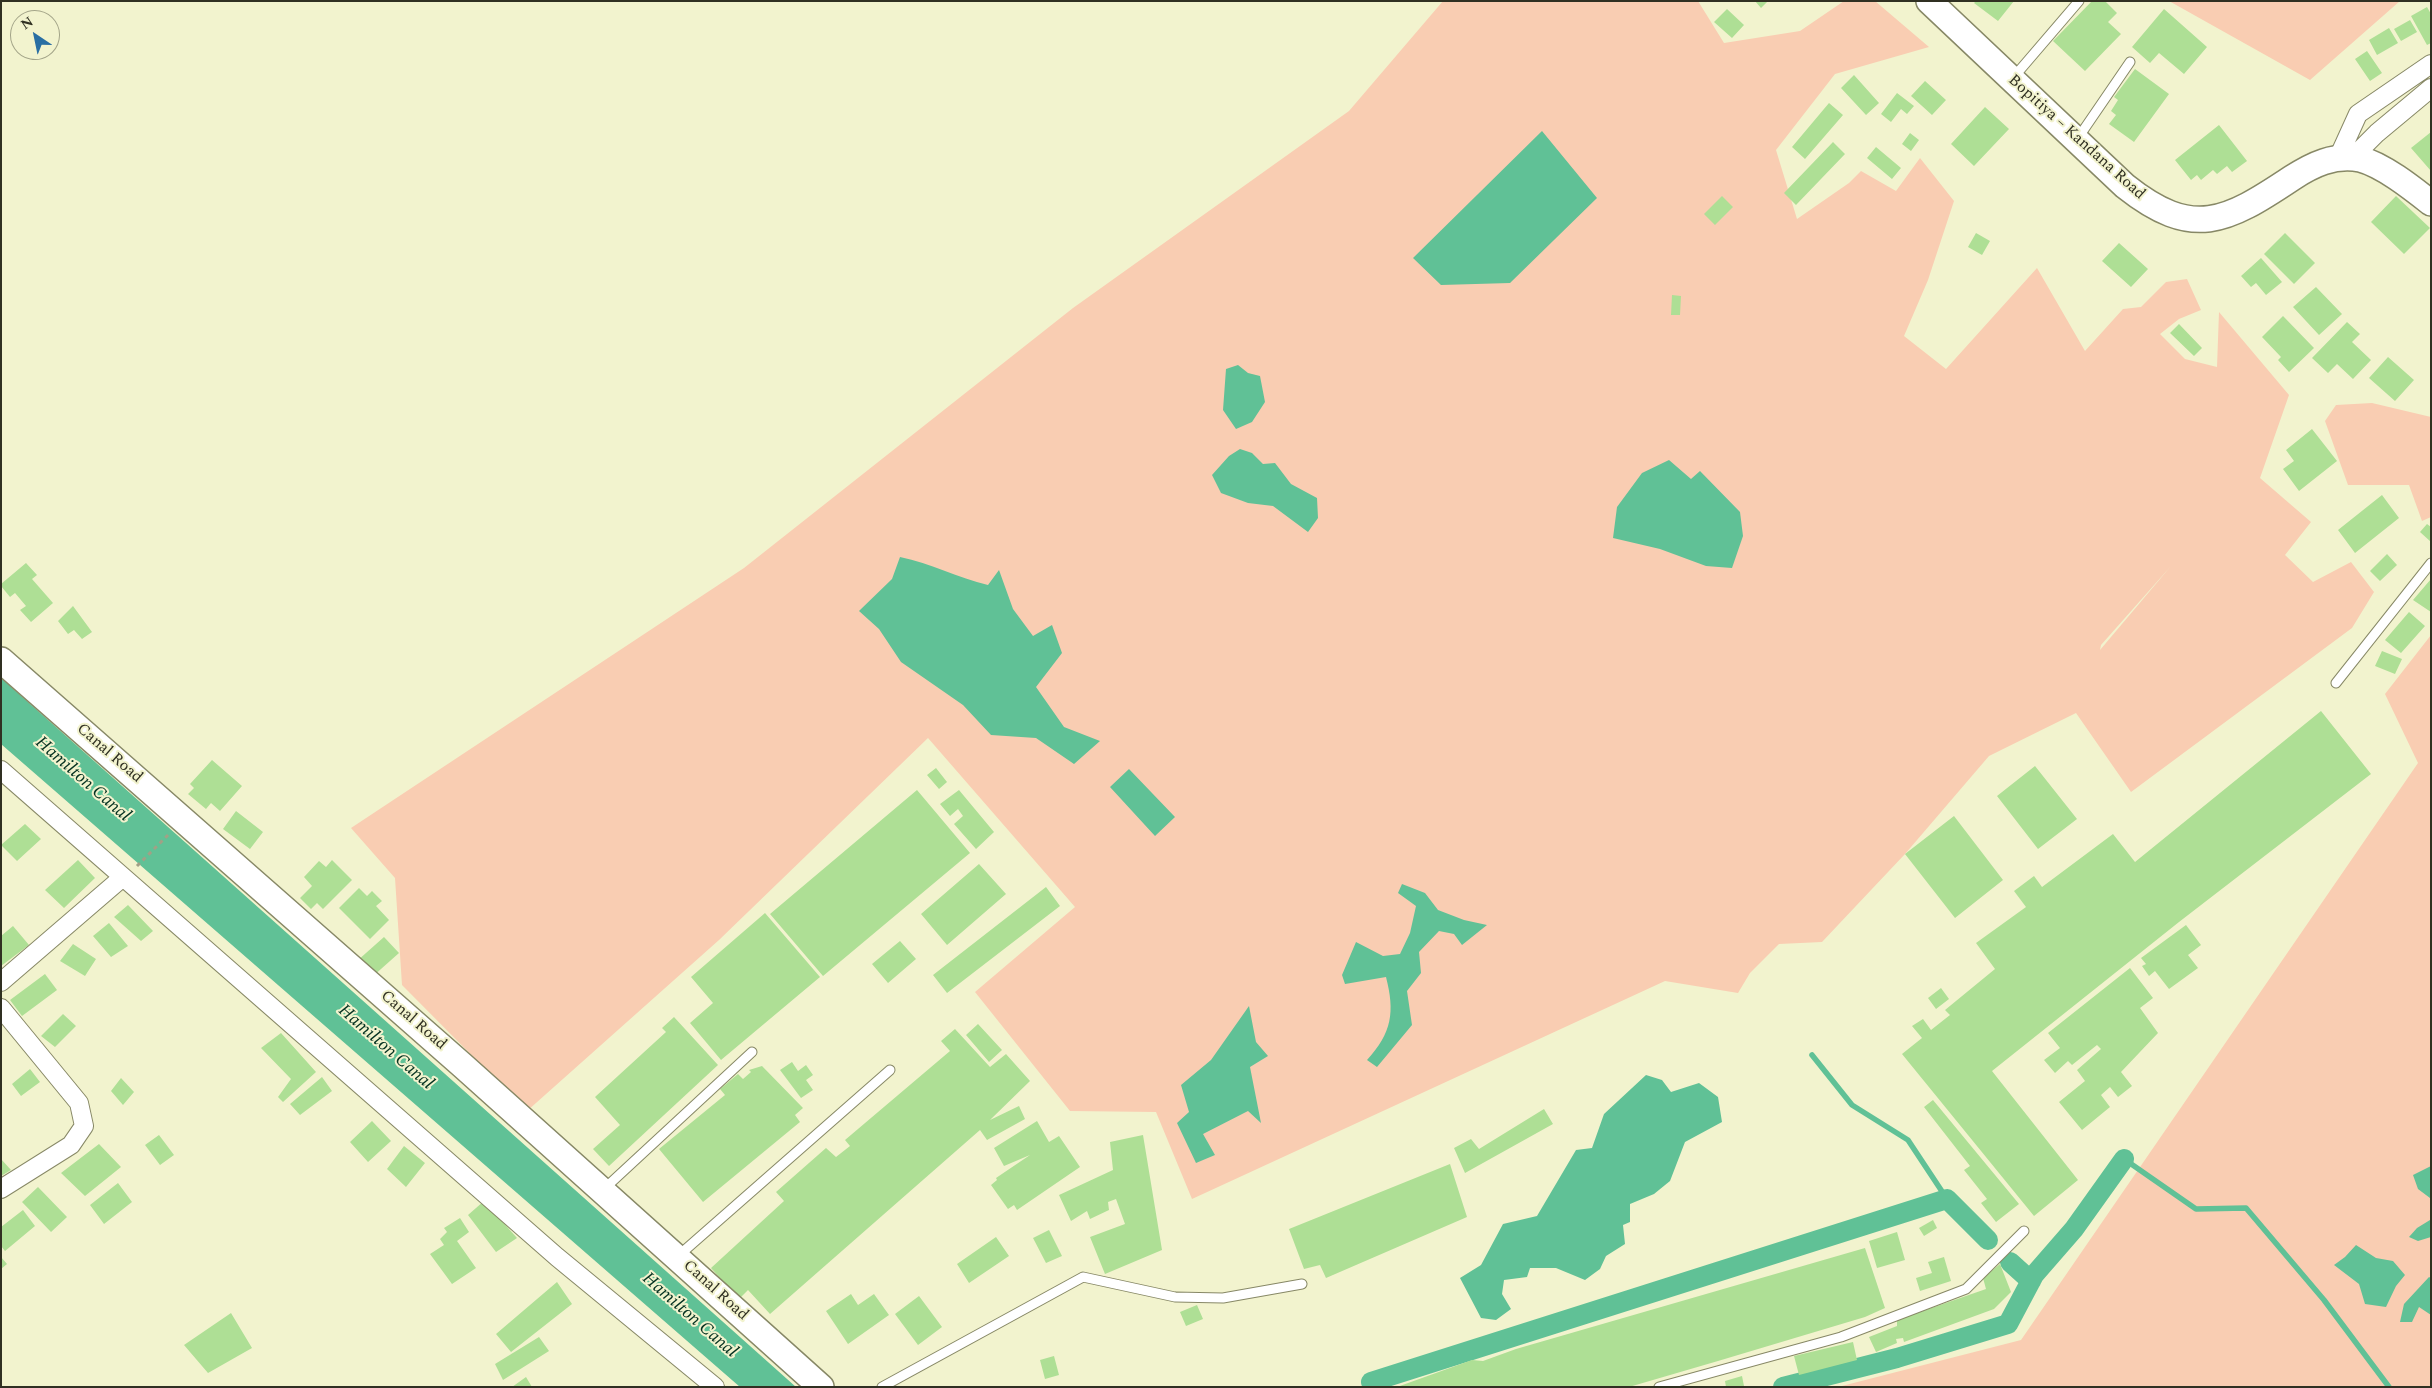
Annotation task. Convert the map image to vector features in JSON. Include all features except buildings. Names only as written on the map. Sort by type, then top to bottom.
[{"type":"main road","name":"Bopitiya – Kandana Road","points":[[1929,1],[2124,186],[2146,203],[2172,216],[2202,219],[2224,216],[2252,204],[2313,164],[2345,158]]},
{"type":"main road","points":[[2345,158],[2360,160],[2394,175],[2431,203]]},
{"type":"main road","name":"Canal Road","points":[[1,660],[602,1190],[821,1387]]},
{"type":"street","points":[[2345,158],[2358,114],[2431,64]]},
{"type":"street","points":[[2345,158],[2431,88]]},
{"type":"street","points":[[1,770],[128,873],[557,1257],[715,1387]]},
{"type":"street","points":[[1,982],[128,873]]},
{"type":"street","points":[[1,1008],[79,1103],[84,1126],[70,1145],[1,1189]]},
{"type":"lane","points":[[2012,80],[2079,1]]},
{"type":"lane","points":[[2076,140],[2130,62]]},
{"type":"lane","points":[[2336,683],[2431,564]]},
{"type":"lane","points":[[602,1190],[752,1052]]},
{"type":"lane","points":[[677,1258],[890,1070]]},
{"type":"lane","points":[[1659,1387],[1841,1337],[1966,1289],[2024,1231]]},
{"type":"lane","points":[[882,1387],[1083,1277],[1175,1297],[1223,1298],[1302,1284]]},
{"type":"path","points":[[128,873],[172,830]]},
{"type":"shaded area","points":[[1443,1],[1698,1],[1724,43],[1800,31],[1844,1],[1875,1],[1929,47],[1835,74],[1776,150],[1797,219],[1849,183],[1861,171],[1896,191],[1920,158],[1954,201],[1928,280],[1904,336],[1946,369],[2037,268],[2085,351],[2123,309],[2141,307],[2166,282],[2187,279],[2201,310],[2179,319],[2160,334],[2185,359],[2217,367],[2219,312],[2289,395],[2260,478],[2311,522],[2285,555],[2313,582],[2351,562],[2374,592],[2352,628],[2131,792],[2076,713],[1989,756],[1905,854],[1822,942],[1779,944],[1750,973],[1738,993],[1665,981],[1192,1199],[1156,1112],[1070,1111],[975,992],[1075,907],[928,738],[719,940],[527,1111],[402,985],[395,878],[351,828],[744,568],[1073,308],[1349,111]],"holes":[[[2171,566],[2100,650],[2101,645]]]},
{"type":"shaded area","points":[[2169,1],[2400,1],[2310,80]]},
{"type":"shaded area","points":[[2372,403],[2431,417],[2431,517],[2422,521],[2409,485],[2348,485],[2325,421],[2336,405]]},
{"type":"shaded area","points":[[2431,635],[2431,1387],[1838,1387],[2021,1340],[2418,763],[2385,694]]},
{"type":"water","points":[[1542,131],[1597,198],[1510,283],[1441,285],[1413,258]]},
{"type":"water","points":[[1238,365],[1248,373],[1260,376],[1265,402],[1252,422],[1236,429],[1223,410],[1226,369]]},
{"type":"water","points":[[1240,449],[1252,453],[1263,464],[1275,463],[1291,484],[1317,498],[1318,518],[1308,532],[1273,506],[1248,503],[1221,493],[1212,475],[1229,456]]},
{"type":"water","points":[[1669,460],[1691,479],[1700,471],[1740,512],[1743,536],[1732,568],[1706,566],[1660,549],[1613,538],[1617,507],[1642,473]]},
{"type":"water","points":[[900,557],[988,585],[999,570],[1013,609],[1033,636],[1052,625],[1062,653],[1036,687],[1064,727],[1100,741],[1074,764],[1036,738],[991,735],[963,705],[901,662],[879,629],[859,611],[892,579]]},
{"type":"water","name":"Hamilton Canal","points":[[1,678],[796,1387],[740,1387],[1,744]]},
{"type":"water","points":[[1129,769],[1175,817],[1155,836],[1110,787]]},
{"type":"water","points":[[1402,884],[1425,893],[1438,910],[1464,920],[1487,925],[1462,945],[1454,934],[1439,931],[1419,952],[1421,973],[1407,991],[1412,1025],[1377,1067],[1367,1060],[1382,1041],[1389,1022],[1391,1012],[1386,977],[1345,984],[1342,975],[1356,942],[1383,956],[1400,954],[1410,933],[1416,906],[1398,893]]},
{"type":"water","points":[[1249,1006],[1256,1042],[1268,1056],[1250,1067],[1261,1123],[1248,1111],[1203,1134],[1215,1155],[1196,1163],[1177,1123],[1189,1112],[1181,1085],[1211,1060]]},
{"type":"water","points":[[1646,1075],[1662,1080],[1671,1092],[1699,1083],[1718,1097],[1722,1122],[1685,1142],[1670,1181],[1654,1194],[1630,1204],[1630,1222],[1623,1225],[1625,1244],[1606,1256],[1600,1269],[1585,1280],[1556,1268],[1530,1268],[1527,1277],[1504,1280],[1502,1294],[1511,1309],[1496,1320],[1481,1318],[1460,1278],[1481,1265],[1503,1224],[1537,1216],[1576,1150],[1592,1148],[1604,1114]]},
{"type":"water","points":[[2431,1166],[2431,1237],[2418,1241],[2409,1237],[2417,1228],[2430,1220],[2430,1198],[2418,1189],[2413,1175]]},
{"type":"water","points":[[2356,1245],[2376,1258],[2393,1261],[2405,1275],[2396,1286],[2386,1307],[2365,1304],[2359,1284],[2334,1265]]},
{"type":"water","points":[[2429,1277],[2431,1278],[2431,1315],[2419,1307],[2412,1322],[2400,1322],[2404,1304]]},
{"type":"waterway","points":[[1812,1055],[1852,1105],[1908,1140],[1947,1199]]},
{"type":"waterway","points":[[2124,1159],[2196,1209],[2246,1208],[2324,1300],[2389,1387]]},
{"type":"waterway","points":[[1783,1387],[1897,1358],[2008,1324],[2034,1275],[2074,1229],[2124,1159]]},
{"type":"waterway","points":[[1371,1382],[1947,1199],[1988,1240]]},
{"type":"waterway","points":[[2010,1262],[2031,1281]]}]
